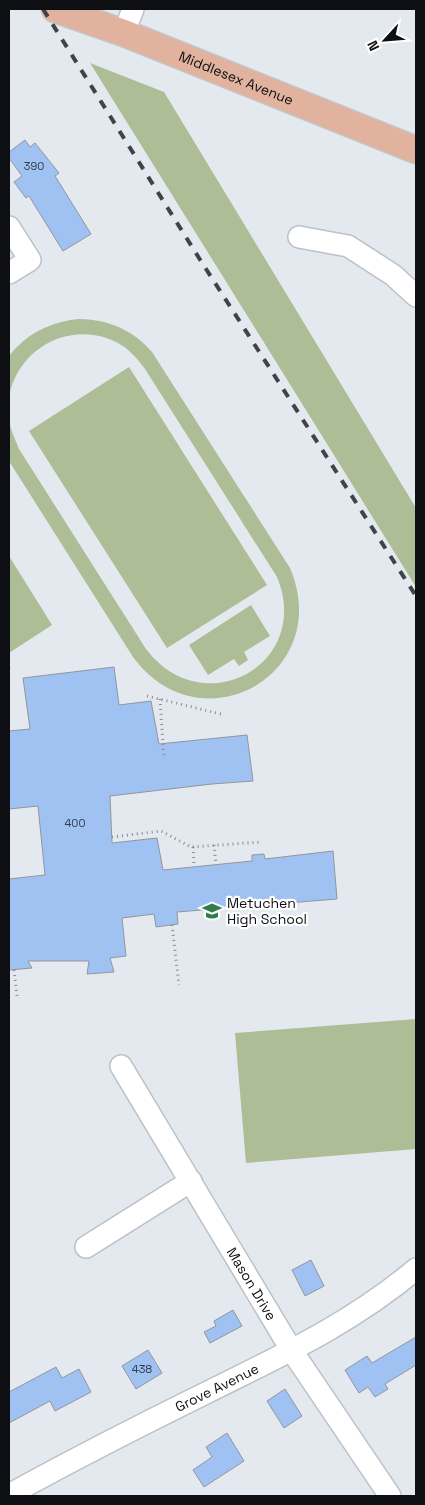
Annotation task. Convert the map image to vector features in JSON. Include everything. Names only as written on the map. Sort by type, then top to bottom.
[{"type":"main road","name":"Middlesex Avenue","points":[[55,9],[124,33],[416,150]]},
{"type":"street","points":[[124,33],[133,9]]},
{"type":"street","points":[[9,227],[30,260],[9,273]]},
{"type":"street","points":[[299,236],[348,246],[393,275],[416,296]]},
{"type":"street","name":"Mason Drive","points":[[121,1066],[292,1351],[390,1496]]},
{"type":"street","points":[[86,1247],[191,1181]]},
{"type":"street","name":"Grove Avenue","points":[[18,1493],[199,1397],[292,1351],[356,1314],[416,1269]]},
{"type":"path","points":[[147,696],[221,714]]},
{"type":"path","points":[[160,699],[164,759]]},
{"type":"path","points":[[112,837],[161,831],[193,847],[261,842]]},
{"type":"path","points":[[214,845],[216,864]]},
{"type":"path","points":[[193,847],[194,866]]},
{"type":"path","points":[[172,925],[179,985]]},
{"type":"path","points":[[14,970],[17,996]]},
{"type":"green space","points":[[90,63],[164,92],[416,508],[416,587]]},
{"type":"green space","points":[[78,319],[100,321],[119,327],[145,344],[152,352],[290,568],[299,606],[294,640],[278,667],[254,687],[224,697],[193,697],[161,684],[133,657],[9,461],[9,421],[19,449],[146,649],[170,671],[196,682],[222,682],[247,674],[267,658],[280,635],[284,608],[277,577],[145,369],[133,354],[118,343],[100,336],[83,334],[66,336],[50,342],[35,352],[23,364],[14,379],[9,397],[8,360],[13,351],[29,336],[44,328]]},
{"type":"green space","points":[[129,367],[267,585],[167,648],[29,431]]},
{"type":"green space","points":[[9,556],[52,625],[9,653]]},
{"type":"green space","points":[[251,605],[270,636],[244,652],[248,660],[239,666],[234,659],[208,675],[189,645]]},
{"type":"green space","points":[[416,1019],[416,1149],[246,1163],[235,1033]]},
{"type":"building","points":[[25,140],[30,147],[35,143],[59,173],[55,176],[91,234],[63,251],[29,196],[26,198],[14,182],[22,176],[9,158],[9,152]]},
{"type":"building","points":[[114,667],[119,705],[151,701],[159,744],[247,735],[253,781],[110,796],[112,843],[157,838],[163,870],[252,861],[252,855],[264,854],[265,859],[333,851],[337,899],[177,912],[178,924],[156,927],[154,914],[122,918],[126,956],[110,958],[114,972],[87,974],[89,961],[28,961],[32,968],[9,970],[9,879],[45,875],[38,806],[9,809],[9,731],[30,729],[23,678]]},
{"type":"building","points":[[311,1260],[324,1286],[305,1296],[292,1270]]},
{"type":"building","points":[[233,1310],[242,1326],[210,1343],[204,1332],[216,1326],[214,1321]]},
{"type":"building","points":[[416,1337],[416,1365],[385,1384],[388,1389],[375,1397],[368,1387],[359,1393],[345,1370],[367,1356],[372,1363]]},
{"type":"building","points":[[148,1350],[162,1373],[136,1389],[122,1366]]},
{"type":"building","points":[[56,1367],[62,1378],[79,1369],[91,1392],[55,1411],[50,1401],[9,1423],[9,1392]]},
{"type":"building","points":[[285,1389],[302,1416],[284,1428],[267,1401]]},
{"type":"building","points":[[227,1433],[244,1461],[204,1487],[193,1470],[212,1457],[206,1447]]},
{"type":"railway","points":[[43,9],[199,258],[416,596]]},
{"type":"place","name":"Metuchen High School","points":[[212,911]]}]
